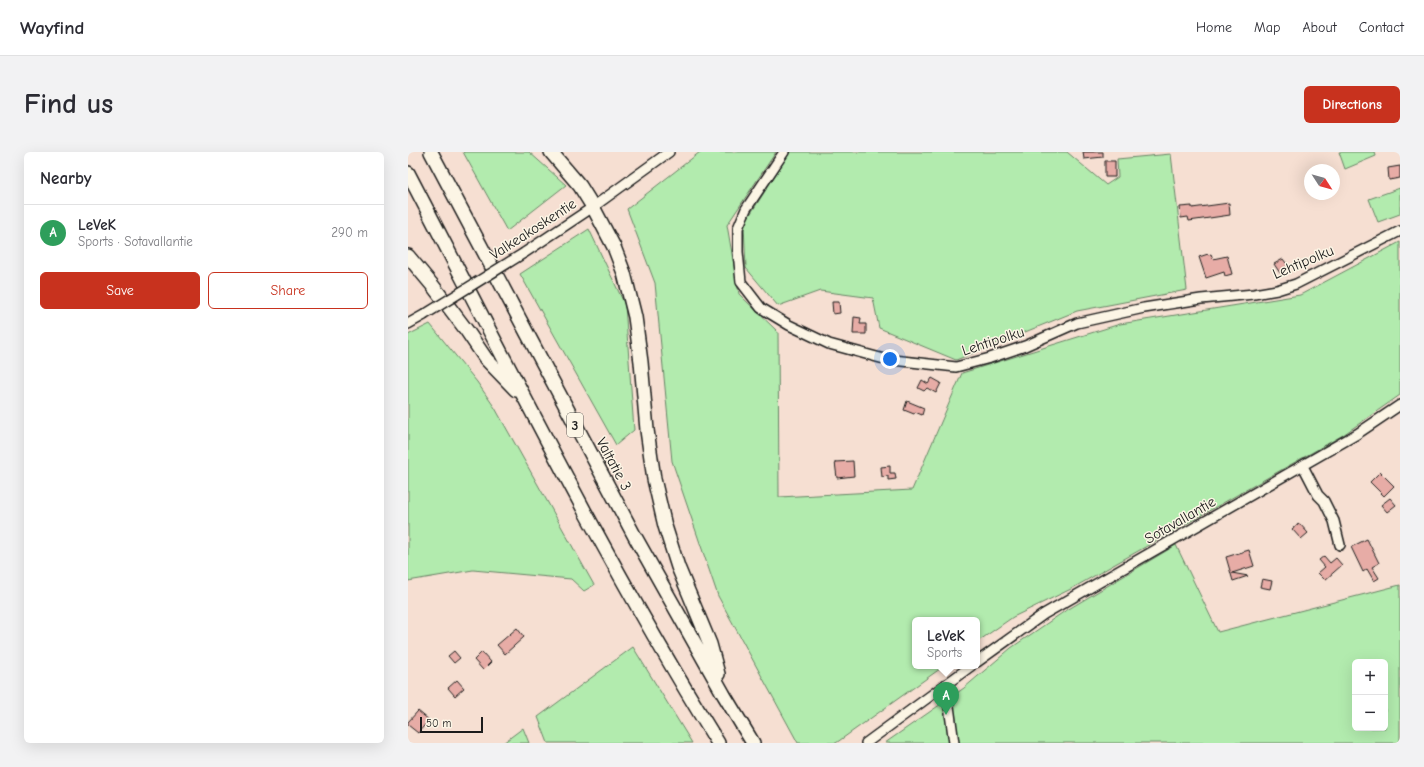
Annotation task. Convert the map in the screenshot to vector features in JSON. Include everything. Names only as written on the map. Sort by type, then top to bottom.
[{"type":"highway","name":"Valtatie 3","points":[[431,152],[634,535],[724,695],[754,743]]},
{"type":"highway","points":[[551,152],[580,186],[593,207],[614,247],[624,274],[635,317],[654,479],[665,526],[678,567],[710,644],[724,695]]},
{"type":"highway","name":"3","points":[[408,173],[610,557],[686,691],[718,743]]},
{"type":"highway","points":[[408,256],[459,320],[486,359],[526,399]]},
{"type":"street","name":"Valkeakoskentie","points":[[408,324],[524,253],[593,207],[669,152]]},
{"type":"street","name":"Lehtipolku","points":[[784,152],[746,209],[738,228],[738,252],[742,282],[761,308],[789,325],[829,344],[884,359],[956,367],[990,358],[1025,346],[1077,323],[1144,308],[1201,299],[1254,294],[1277,290],[1296,284],[1400,231]]},
{"type":"street","name":"Sotavallantie","points":[[980,660],[1044,614],[1303,466],[1357,434],[1400,405]]},
{"type":"street","points":[[1303,466],[1334,521],[1340,545]]},
{"type":"street","points":[[866,743],[967,669]]},
{"type":"street","points":[[946,684],[954,743]]},
{"type":"green space","points":[[463,152],[529,152],[566,185],[507,231]]},
{"type":"green space","points":[[700,152],[776,152],[727,225],[739,294],[778,332],[779,497],[912,490],[962,373],[1120,324],[1300,295],[1400,242],[1400,395],[1343,435],[1071,589],[1013,617],[980,640],[980,617],[912,617],[912,669],[940,669],[836,743],[798,743],[718,596],[672,461],[655,283],[627,209]]},
{"type":"green space","points":[[790,152],[1067,152],[1106,185],[1118,177],[1117,159],[1171,154],[1187,290],[1077,311],[956,360],[879,328],[873,298],[820,291],[778,306],[746,268],[744,224]]},
{"type":"green space","points":[[1339,152],[1375,152],[1376,156],[1345,169]]},
{"type":"green space","points":[[1400,188],[1400,214],[1378,222],[1369,199]]},
{"type":"green space","points":[[589,229],[625,305],[634,430],[616,445],[520,274]]},
{"type":"green space","points":[[430,324],[477,382],[495,408],[594,585],[584,591],[571,579],[473,570],[408,581],[408,335]]},
{"type":"green space","points":[[1176,545],[1218,632],[1400,585],[1400,743],[885,743],[964,688],[1011,648],[1062,613]]},
{"type":"green space","points":[[633,647],[692,743],[548,743],[538,717]]},
{"type":"green space","points":[[523,728],[529,743],[503,743]]},
{"type":"building","points":[[1083,152],[1103,152],[1103,157],[1084,159]]},
{"type":"building","points":[[1105,161],[1115,161],[1115,177],[1105,177]]},
{"type":"building","points":[[1400,166],[1400,178],[1389,180],[1388,168]]},
{"type":"building","points":[[1229,203],[1230,215],[1189,221],[1188,217],[1181,218],[1180,207],[1192,206],[1192,208]]},
{"type":"building","points":[[1211,254],[1213,259],[1227,256],[1232,274],[1225,276],[1224,272],[1206,278],[1199,257]]},
{"type":"building","points":[[1283,259],[1289,267],[1280,273],[1274,264]]},
{"type":"building","points":[[832,302],[839,302],[840,313],[833,314]]},
{"type":"building","points":[[854,317],[861,318],[860,324],[866,324],[866,334],[853,334]]},
{"type":"building","points":[[932,378],[941,383],[936,393],[927,388],[924,391],[918,388],[922,380],[928,384]]},
{"type":"building","points":[[907,401],[924,408],[922,415],[904,410]]},
{"type":"building","points":[[853,461],[854,476],[837,478],[835,462]]},
{"type":"building","points":[[890,466],[890,473],[895,473],[896,479],[888,480],[888,476],[882,477],[881,467]]},
{"type":"building","points":[[1380,472],[1394,486],[1384,496],[1370,482]]},
{"type":"building","points":[[1390,498],[1396,505],[1387,512],[1381,505]]},
{"type":"building","points":[[1299,523],[1308,533],[1301,539],[1292,529]]},
{"type":"building","points":[[1367,539],[1379,563],[1372,567],[1379,578],[1374,581],[1367,569],[1363,572],[1351,547]]},
{"type":"building","points":[[1249,550],[1254,566],[1232,573],[1248,576],[1233,581],[1226,557]]},
{"type":"building","points":[[1324,556],[1330,563],[1336,558],[1342,565],[1325,580],[1318,573],[1325,567],[1319,560]]},
{"type":"building","points":[[1262,579],[1272,581],[1270,589],[1260,587]]},
{"type":"building","points":[[517,628],[524,637],[505,654],[497,645]]},
{"type":"building","points":[[454,651],[460,658],[454,663],[448,656]]},
{"type":"building","points":[[482,652],[491,662],[483,670],[474,660]]},
{"type":"building","points":[[457,680],[464,688],[455,696],[448,688]]},
{"type":"building","points":[[418,711],[429,720],[418,733],[408,725],[408,722]]},
{"type":"place","name":"LeVeK","points":[[946,715]]}]
